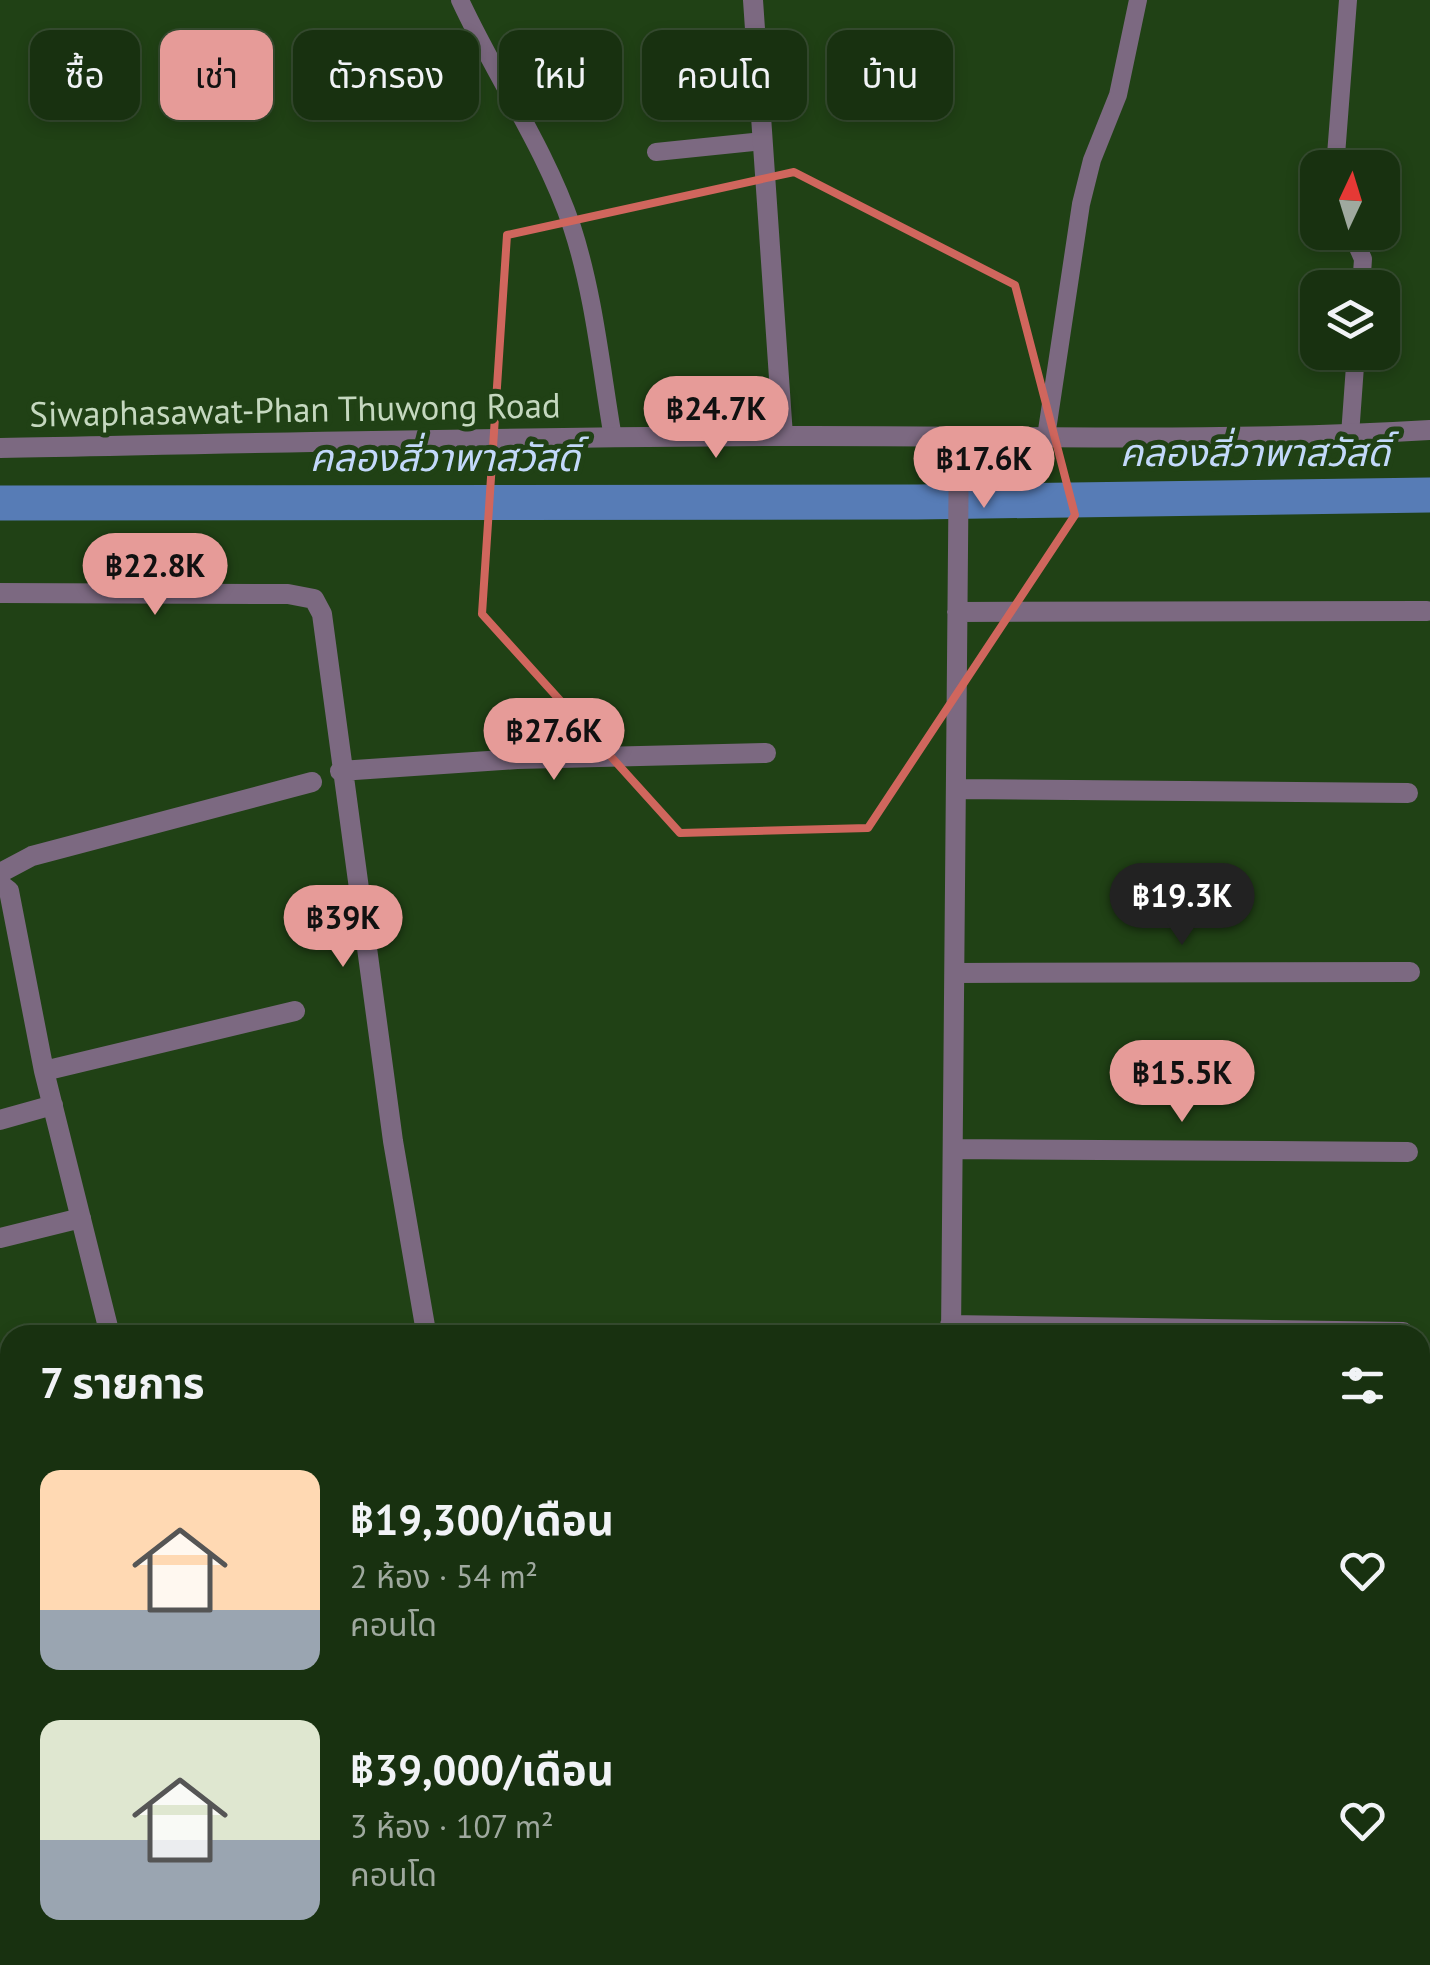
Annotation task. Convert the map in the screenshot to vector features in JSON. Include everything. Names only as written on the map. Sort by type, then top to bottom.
[{"type":"street","points":[[754,0],[783,436]]},
{"type":"street","name":"Siwaphasawat-Phan Thuwong Road","points":[[0,448],[783,436],[1350,435],[1430,430]]},
{"type":"street","points":[[951,1325],[959,438]]},
{"type":"street","points":[[0,592],[288,594],[314,599],[322,614],[340,770],[393,1140],[426,1325]]},
{"type":"street","points":[[957,612],[1426,611]]},
{"type":"street","points":[[340,770],[517,759],[766,753]]},
{"type":"street","points":[[0,873],[32,856],[312,782]]},
{"type":"street","points":[[957,789],[1408,793]]},
{"type":"street","points":[[0,884],[9,891],[44,1072],[108,1325]]},
{"type":"street","points":[[955,974],[1410,972]]},
{"type":"street","points":[[44,1072],[296,1011]]},
{"type":"street","points":[[0,1120],[53,1105]]},
{"type":"street","points":[[954,1149],[1408,1152]]},
{"type":"street","points":[[0,1238],[81,1218]]},
{"type":"lane","points":[[460,0],[524,118],[572,225],[587,285],[613,438]]},
{"type":"lane","points":[[1046,438],[1081,204],[1092,160],[1118,95],[1138,0]]},
{"type":"lane","points":[[1337,150],[1348,0]]},
{"type":"lane","points":[[656,152],[763,141]]},
{"type":"lane","points":[[1350,435],[1355,370]]},
{"type":"highlighted area","points":[[794,172],[1015,285],[1075,515],[868,828],[680,833],[482,614],[507,235]]},
{"type":"waterway","name":"คลองสี่วาพาสวัสดิ์","points":[[0,503],[917,502],[1430,495]]}]
